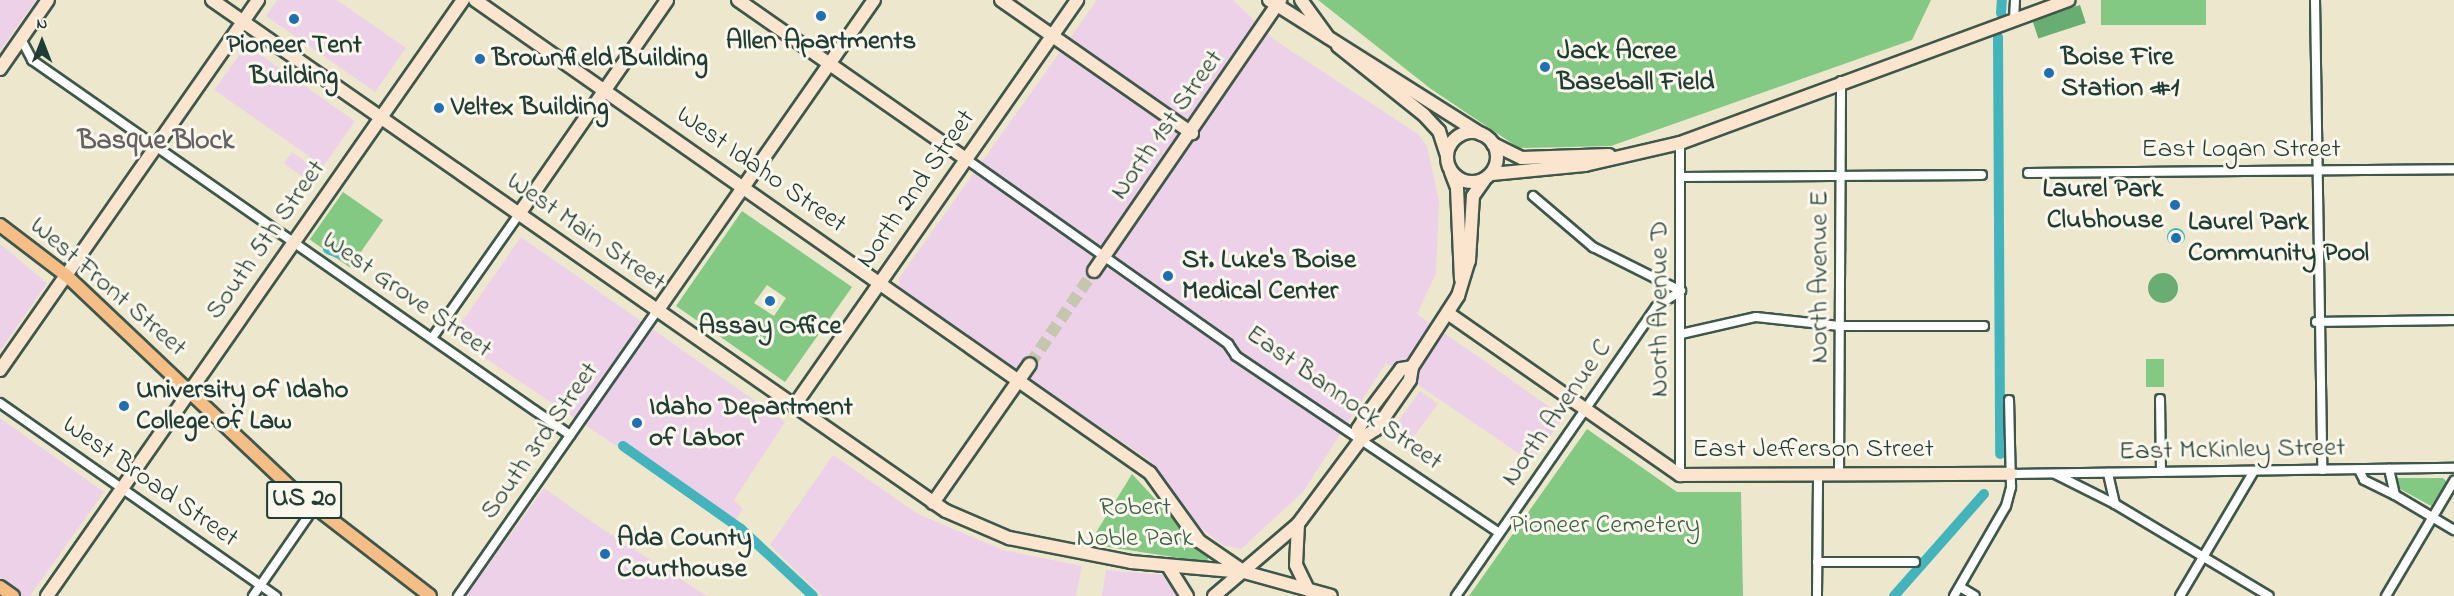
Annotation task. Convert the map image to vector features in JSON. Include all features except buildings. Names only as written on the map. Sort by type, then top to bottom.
[{"type":"main road","name":"West Front Street","points":[[0,225],[67,276],[314,508],[430,596]]},
{"type":"main road","points":[[0,587],[13,596]]},
{"type":"street","points":[[0,69],[48,0]]},
{"type":"street","name":"West Main Street","points":[[212,0],[933,503],[1009,538],[1168,566],[1244,572]]},
{"type":"street","points":[[0,370],[258,0]]},
{"type":"street","name":"South 5th Street","points":[[47,596],[463,0]]},
{"type":"street","name":"West Idaho Street","points":[[475,0],[1150,473],[1199,541],[1244,572]]},
{"type":"street","points":[[432,338],[667,0]]},
{"type":"street","points":[[738,0],[966,159]]},
{"type":"street","points":[[657,311],[874,0]]},
{"type":"street","points":[[1001,0],[1192,133]]},
{"type":"street","name":"North 2nd Street","points":[[794,406],[1077,0]]},
{"type":"street","points":[[1301,0],[1347,59],[1424,115],[1439,131],[1457,188],[1461,284]]},
{"type":"street","points":[[2014,19],[2015,0]]},
{"type":"street","points":[[1451,171],[1469,183],[1488,177],[1637,155],[1680,143],[1841,81],[2069,0]]},
{"type":"street","points":[[2314,0],[2316,322],[2322,470]]},
{"type":"street","points":[[1275,2],[1481,134],[1493,144],[1522,158],[1637,155]]},
{"type":"street","name":"North 1st Street","points":[[1094,271],[1192,133],[1275,2]]},
{"type":"street","name":"West Grove Street","points":[[21,39],[32,60],[570,435]]},
{"type":"street","name":"North Avenue E","points":[[1839,474],[1841,81]]},
{"type":"street","points":[[1447,156],[1458,136],[1481,134]]},
{"type":"street","name":"North Avenue D","points":[[1680,143],[1680,475]]},
{"type":"street","points":[[1214,596],[1298,524],[1362,438],[1376,429],[1410,380],[1412,367],[1449,314],[1461,284],[1473,196],[1488,177],[1497,159],[1493,144]]},
{"type":"street","name":"East Bannock Street","points":[[966,159],[1228,344],[1236,356],[1362,438],[1499,533]]},
{"type":"street","name":"East Logan Street","points":[[2028,173],[2454,170]]},
{"type":"street","points":[[1681,177],[1982,175]]},
{"type":"street","points":[[1533,196],[1593,247],[1680,291]]},
{"type":"street","name":"North Avenue C","points":[[1456,596],[1656,307],[1680,291]]},
{"type":"street","name":"South 3rd Street","points":[[458,596],[657,311]]},
{"type":"street","name":"East Jefferson Street","points":[[1449,314],[1680,475],[2011,474]]},
{"type":"street","points":[[1681,334],[1756,316],[1840,326],[1984,326]]},
{"type":"street","points":[[2316,322],[2454,321]]},
{"type":"street","points":[[933,503],[1030,364]]},
{"type":"street","points":[[2160,399],[2161,472]]},
{"type":"street","points":[[1954,596],[1998,524],[2011,474],[2009,400]]},
{"type":"street","name":"West Broad Street","points":[[0,403],[276,596]]},
{"type":"street","name":"East McKinley Street","points":[[2011,474],[2454,468]]},
{"type":"street","points":[[2389,469],[2395,495]]},
{"type":"street","points":[[2359,470],[2364,480],[2395,495],[2454,530]]},
{"type":"street","points":[[2180,596],[2254,471]]},
{"type":"street","points":[[2054,473],[2115,504],[2269,596]]},
{"type":"street","points":[[2108,473],[2115,504]]},
{"type":"street","points":[[1816,596],[1818,474]]},
{"type":"street","points":[[2386,596],[2454,481]]},
{"type":"street","points":[[253,596],[314,508]]},
{"type":"street","points":[[1298,524],[1296,565],[1308,590]]},
{"type":"street","points":[[1817,562],[1915,562]]},
{"type":"street","points":[[1168,566],[1187,596]]},
{"type":"street","points":[[1244,572],[1331,596]]},
{"type":"street","points":[[1960,587],[1975,596]]},
{"type":"shaded area","points":[[0,0],[36,0],[0,51]]},
{"type":"shaded area","points":[[277,0],[337,0],[406,48],[375,92],[266,16]]},
{"type":"shaded area","name":"St. Luke's Boise Medical Center","points":[[1097,0],[1233,0],[1276,41],[1418,134],[1427,146],[1439,201],[1436,273],[1417,314],[1564,417],[1531,462],[1386,363],[1303,492],[1241,549],[1223,545],[1188,518],[1149,460],[900,291],[899,278]]},
{"type":"shaded area","points":[[246,45],[355,121],[323,166],[214,90]]},
{"type":"shaded area","points":[[292,152],[320,172],[311,183],[284,163]]},
{"type":"shaded area","points":[[521,237],[785,422],[734,500],[743,509],[733,524],[452,336]]},
{"type":"shaded area","points":[[0,244],[47,283],[0,351]]},
{"type":"shaded area","points":[[1420,391],[1438,404],[1407,447],[1389,434]]},
{"type":"shaded area","points":[[0,418],[104,492],[30,596],[0,596]]},
{"type":"shaded area","points":[[833,455],[918,514],[1003,550],[1082,566],[1076,596],[822,596],[770,545]]},
{"type":"shaded area","points":[[544,488],[598,526],[707,596],[466,596]]},
{"type":"shaded area","points":[[1106,570],[1162,575],[1172,580],[1178,596],[1102,596]]},
{"type":"green space","points":[[1318,0],[1931,0],[1912,40],[1611,146],[1519,148],[1431,89]]},
{"type":"green space","points":[[2101,0],[2206,0],[2206,25],[2101,25]]},
{"type":"green space","points":[[2080,5],[2086,23],[2038,39],[2032,20]]},
{"type":"green space","points":[[343,192],[383,220],[350,268],[310,240]]},
{"type":"green space","points":[[742,211],[852,287],[785,382],[676,306]],"holes":[[[767,285],[786,298],[774,316],[754,303]]]},
{"type":"green space","points":[[2163,273],[2169,274],[2177,282],[2177,294],[2169,302],[2163,303],[2157,302],[2149,294],[2148,288],[2149,282],[2157,274]]},
{"type":"green space","points":[[2146,359],[2164,359],[2164,387],[2146,387]]},
{"type":"green space","name":"Pioneer Cemetery","points":[[1587,429],[1677,492],[1741,492],[1743,596],[1469,596]]},
{"type":"green space","name":"Robert Noble Park","points":[[1132,474],[1209,557],[1206,562],[1089,544]]},
{"type":"green space","points":[[2396,478],[2443,478],[2447,482],[2431,506],[2393,485]]},
{"type":"water","name":"Laurel Park Community Pool","points":[[2172,228],[2180,228],[2185,233],[2183,244],[2172,246],[2167,241],[2167,233]]},
{"type":"waterway","points":[[2001,13],[2002,0]]},
{"type":"waterway","points":[[1998,37],[2000,454]]},
{"type":"waterway","points":[[328,249],[350,258]]},
{"type":"waterway","points":[[623,446],[741,529],[813,596]]},
{"type":"waterway","points":[[1894,596],[1984,494]]},
{"type":"tunnel","points":[[1030,364],[1094,271]]},
{"type":"place","name":"Allen Apartments","points":[[821,16]]},
{"type":"place","name":"Pioneer Tent Building","points":[[294,19]]},
{"type":"place","name":"Brownfield Building","points":[[480,59]]},
{"type":"place","name":"Jack Acree Baseball Field","points":[[1545,67]]},
{"type":"place","name":"Boise Fire Station #1","points":[[2049,73]]},
{"type":"place","name":"Veltex Building","points":[[439,108]]},
{"type":"place","name":"Laurel Park Clubhouse","points":[[2175,205]]},
{"type":"place","name":"Laurel Park Community Pool","points":[[2176,238]]},
{"type":"place","name":"St. Luke's Boise Medical Center","points":[[1168,276]]},
{"type":"place","name":"Assay Office","points":[[770,301]]},
{"type":"place","name":"University of Idaho College of Law","points":[[124,406]]},
{"type":"place","name":"Idaho Department of Labor","points":[[637,423]]},
{"type":"place","name":"Ada County Courthouse","points":[[605,554]]},
{"type":"district","name":"Basque Block","points":[[156,142]]}]
